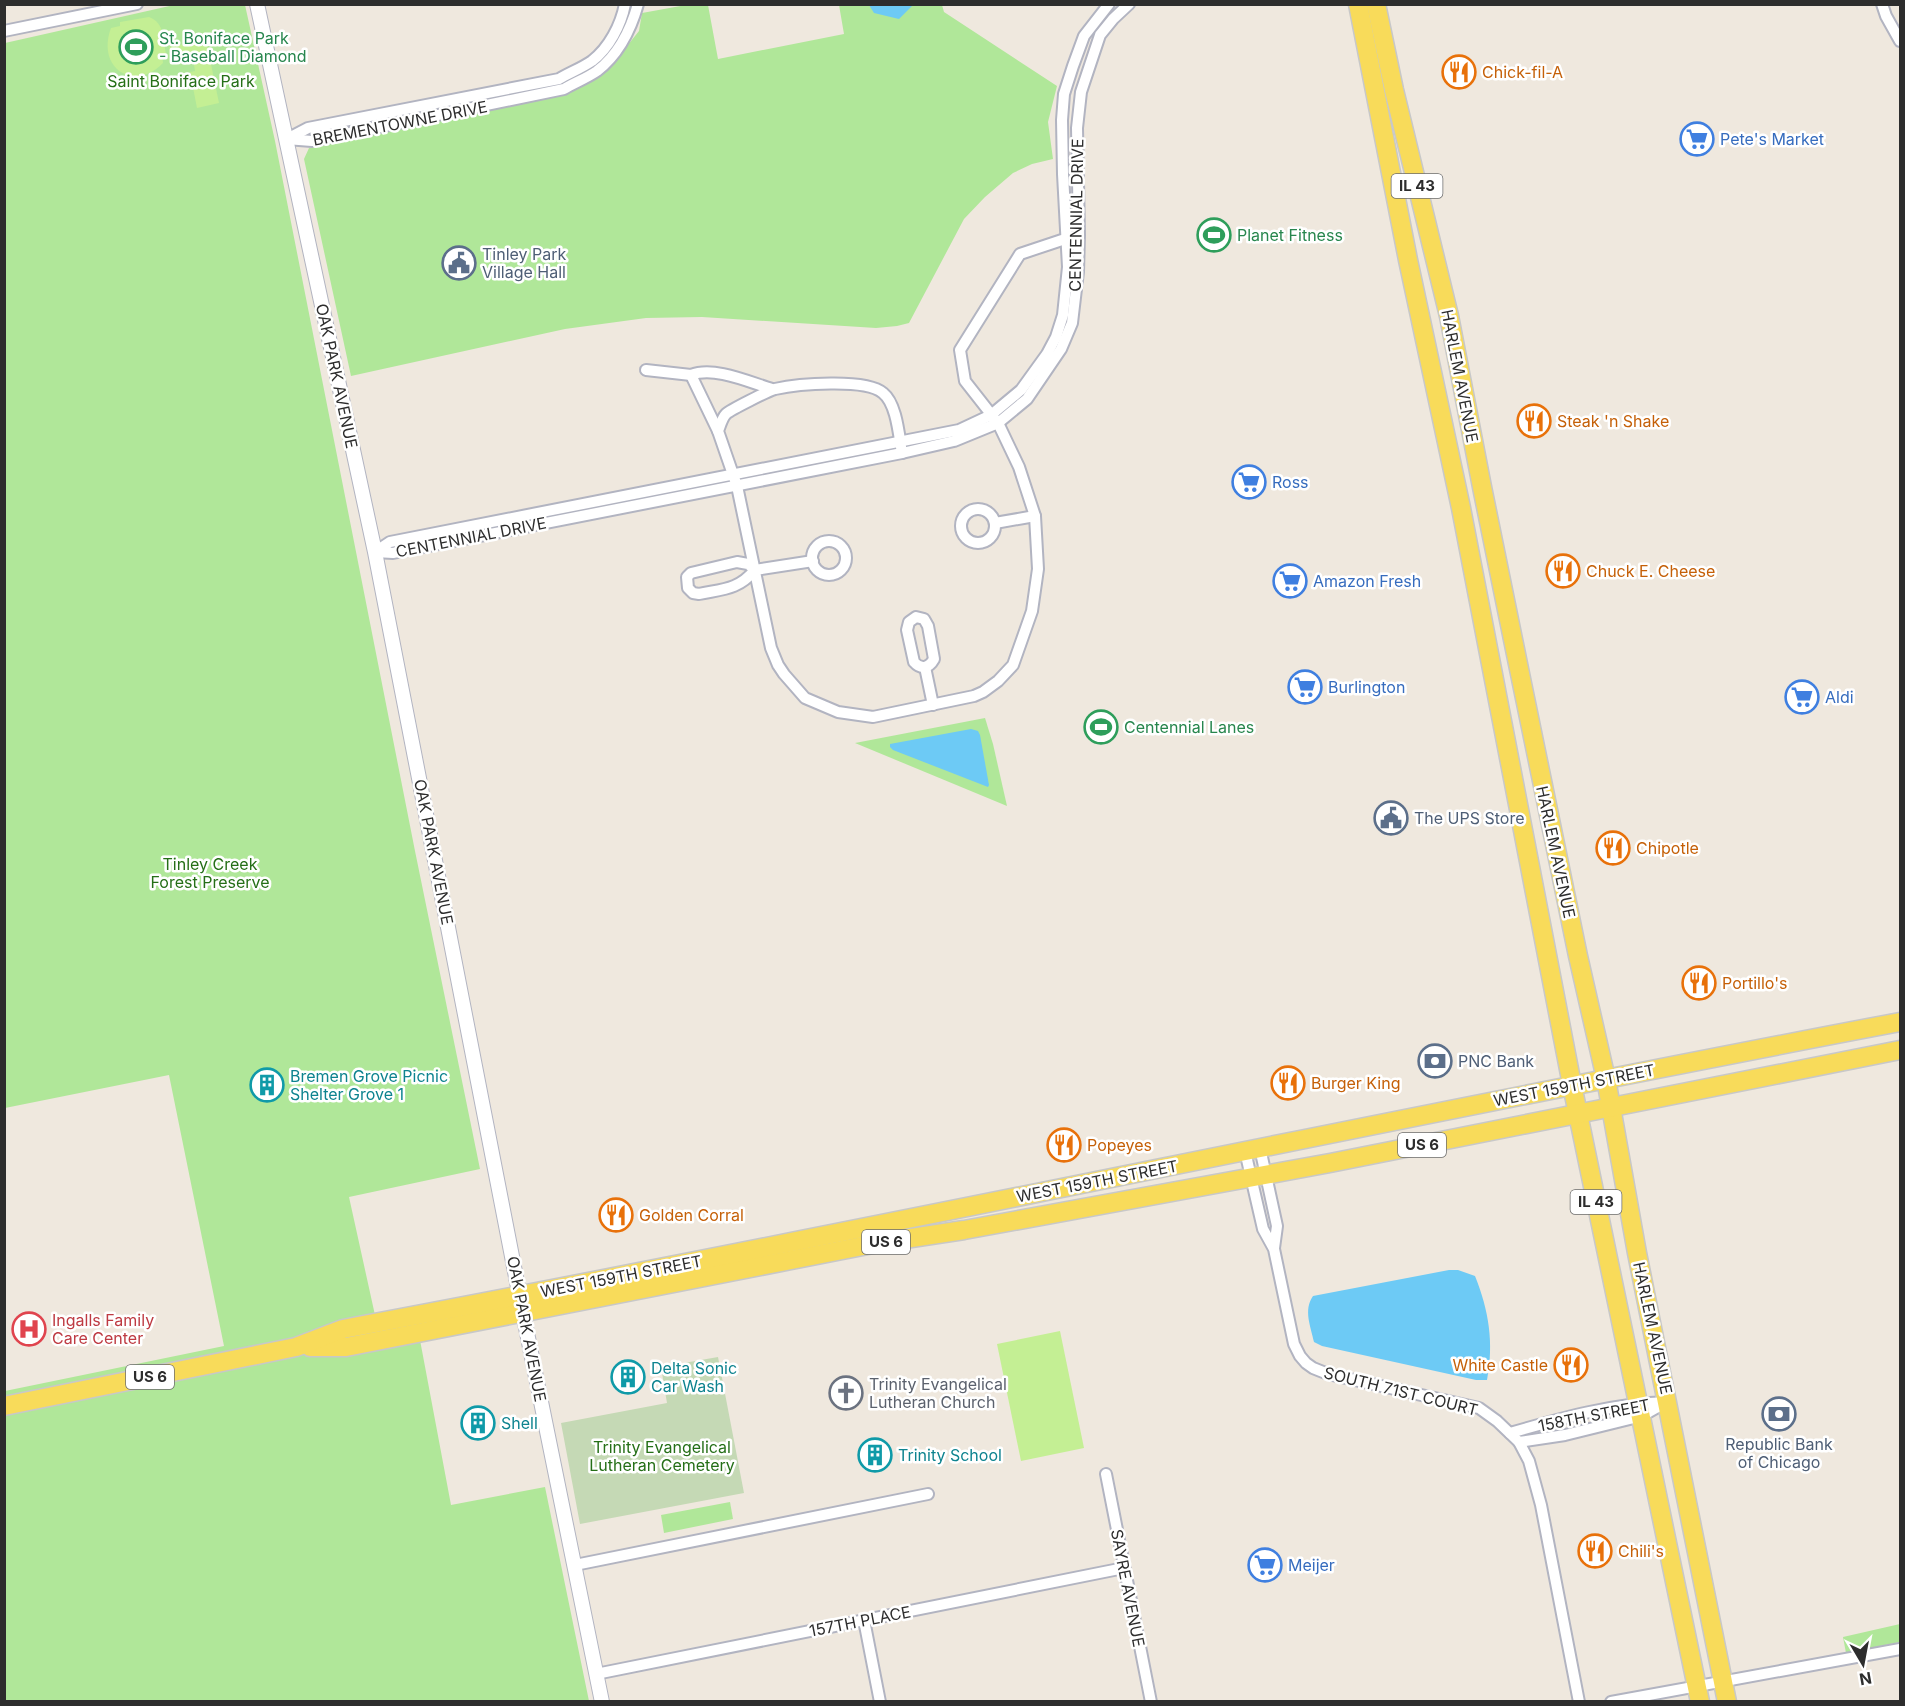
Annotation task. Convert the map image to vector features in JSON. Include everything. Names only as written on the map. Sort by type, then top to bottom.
[{"type":"main road","name":"HARLEM AVENUE","points":[[1358,4],[1408,260],[1461,508],[1572,1085],[1699,1694]]},
{"type":"main road","name":"HARLEM AVENUE","points":[[1376,4],[1394,90],[1449,316],[1479,476],[1576,946],[1606,1079],[1637,1253],[1727,1701]]},
{"type":"main road","name":"WEST 159TH STREET","points":[[522,1304],[1253,1150],[1572,1085],[1900,1022]]},
{"type":"main road","name":"WEST 159TH STREET","points":[[4,1406],[296,1347],[343,1329],[522,1304],[962,1230],[1258,1176],[1900,1050]]},
{"type":"street","points":[[4,31],[137,4]]},
{"type":"street","name":"OAK PARK AVENUE","points":[[257,4],[375,552],[602,1701]]},
{"type":"street","name":"BREMENTOWNE DRIVE","points":[[286,139],[308,128],[559,79],[592,61],[610,42],[625,4]]},
{"type":"street","name":"BREMENTOWNE DRIVE","points":[[286,139],[312,141],[564,89],[597,71],[615,52],[632,25],[638,4]]},
{"type":"street","name":"CENTENNIAL DRIVE","points":[[994,419],[1022,390],[1047,354],[1056,337],[1063,315],[1068,267],[1062,142],[1064,93],[1084,36],[1109,4]]},
{"type":"street","name":"CENTENNIAL DRIVE","points":[[375,552],[390,542],[733,474],[954,441],[1027,399],[1061,349],[1072,323],[1078,272],[1077,128],[1081,92],[1100,35],[1113,18],[1129,4]]},
{"type":"street","points":[[1882,4],[1900,41]]},
{"type":"street","points":[[530,86],[533,97]]},
{"type":"street","points":[[691,375],[718,431],[737,486],[774,656],[784,674],[805,698],[838,712],[873,717],[974,696],[998,681],[1013,665],[1032,611],[1038,569],[1035,516],[1019,467],[994,419],[965,381],[960,350],[1020,254],[1065,239]]},
{"type":"street","points":[[646,370],[691,375],[698,372],[725,374],[772,389]]},
{"type":"street","points":[[718,431],[726,414],[772,389],[803,384],[850,384],[873,387],[883,392],[890,402],[901,448]]},
{"type":"street","name":"CENTENNIAL DRIVE","points":[[375,552],[393,554],[737,486],[901,448]]},
{"type":"street","points":[[995,523],[1035,516]]},
{"type":"street","points":[[755,570],[748,564],[737,562],[691,573],[686,582],[693,593],[699,594],[738,585],[755,570],[813,561]]},
{"type":"street","points":[[925,667],[933,705]]},
{"type":"street","name":"SOUTH 71ST COURT","points":[[1253,1150],[1263,1229],[1274,1249],[1291,1333],[1297,1351],[1306,1363],[1328,1374],[1479,1408],[1519,1442],[1529,1461],[1541,1505],[1579,1701]]},
{"type":"street","name":"158TH STREET","points":[[1519,1442],[1565,1435],[1640,1409],[1668,1402]]},
{"type":"street","name":"158TH STREET","points":[[1510,1433],[1562,1418],[1640,1409]]},
{"type":"street","name":"SAYRE AVENUE","points":[[1106,1474],[1151,1701]]},
{"type":"street","points":[[575,1564],[928,1494]]},
{"type":"street","name":"157TH PLACE","points":[[596,1674],[1124,1568]]},
{"type":"street","points":[[864,1620],[880,1701]]},
{"type":"street","points":[[1611,1701],[1699,1694],[1723,1682],[1900,1649]]},
{"type":"green space","name":"Tinley Creek Forest Preserve","points":[[174,5],[245,5],[275,141],[480,1169],[349,1197],[382,1347],[420,1340],[451,1505],[545,1487],[589,1701],[5,1701],[5,1391],[224,1346],[169,1075],[5,1108],[5,43]]},
{"type":"green space","points":[[686,5],[708,5],[718,59],[844,34],[839,5],[942,5],[944,12],[1057,86],[1048,122],[1053,159],[1032,164],[1013,173],[964,219],[909,323],[876,328],[702,317],[646,318],[565,329],[351,376],[304,159],[309,148],[563,95],[607,71],[639,31],[642,13]]},
{"type":"green space","name":"St. Boniface Park - Baseball Diamond","points":[[149,17],[161,27],[166,54],[162,55],[163,63],[152,72],[141,76],[130,76],[113,65],[109,55],[108,42],[111,28],[120,26],[120,22]]},
{"type":"green space","points":[[206,40],[219,103],[197,108],[190,72],[195,71],[193,58],[172,62],[169,47]]},
{"type":"green space","points":[[985,718],[1007,806],[855,743]]},
{"type":"green space","points":[[1060,1331],[1084,1448],[1021,1461],[997,1344]]},
{"type":"green space","name":"Trinity Evangelical Lutheran Cemetery","points":[[718,1357],[744,1493],[580,1524],[561,1423],[667,1403],[661,1367]]},
{"type":"green space","points":[[730,1502],[733,1519],[664,1533],[661,1515]]},
{"type":"green space","points":[[1900,1624],[1900,1642],[1846,1653],[1843,1637]]},
{"type":"water","points":[[869,5],[913,5],[899,19],[874,13]]},
{"type":"water","points":[[971,729],[978,731],[980,735],[988,787],[890,747],[890,744]]},
{"type":"water","points":[[1458,1270],[1475,1276],[1480,1289],[1487,1315],[1490,1340],[1487,1380],[1476,1380],[1322,1346],[1314,1342],[1308,1313],[1313,1296]]},
{"type":"place","name":"St. Boniface Park - Baseball Diamond","points":[[136,47]]},
{"type":"place","name":"Chick-fil-A","points":[[1459,72]]},
{"type":"place","name":"Pete's Market","points":[[1697,139]]},
{"type":"place","name":"Planet Fitness","points":[[1214,235]]},
{"type":"place","name":"Tinley Park Village Hall","points":[[459,263]]},
{"type":"place","name":"Steak 'n Shake","points":[[1534,421]]},
{"type":"place","name":"Ross","points":[[1249,482]]},
{"type":"place","name":"Chuck E. Cheese","points":[[1563,571]]},
{"type":"place","name":"Amazon Fresh","points":[[1290,581]]},
{"type":"place","name":"Burlington","points":[[1305,687]]},
{"type":"place","name":"Aldi","points":[[1802,697]]},
{"type":"place","name":"Centennial Lanes","points":[[1101,727]]},
{"type":"place","name":"The UPS Store","points":[[1391,818]]},
{"type":"place","name":"Chipotle","points":[[1613,848]]},
{"type":"place","name":"Portillo's","points":[[1699,983]]},
{"type":"place","name":"PNC Bank","points":[[1435,1061]]},
{"type":"place","name":"Burger King","points":[[1288,1083]]},
{"type":"place","name":"Bremen Grove Picnic Shelter Grove 1","points":[[267,1085]]},
{"type":"place","name":"Popeyes","points":[[1064,1145]]},
{"type":"place","name":"Golden Corral","points":[[616,1215]]},
{"type":"place","name":"Ingalls Family Care Center","points":[[29,1329]]},
{"type":"place","name":"White Castle","points":[[1571,1365]]},
{"type":"place","name":"Delta Sonic Car Wash","points":[[628,1377]]},
{"type":"place","name":"Trinity Evangelical Lutheran Church","points":[[846,1393]]},
{"type":"place","name":"Republic Bank of Chicago","points":[[1779,1414]]},
{"type":"place","name":"Shell","points":[[478,1423]]},
{"type":"place","name":"Trinity School","points":[[875,1455]]},
{"type":"place","name":"Chili's","points":[[1595,1551]]},
{"type":"place","name":"Meijer","points":[[1265,1565]]},
{"type":"park label","name":"Saint Boniface Park","points":[[181,81]]}]
